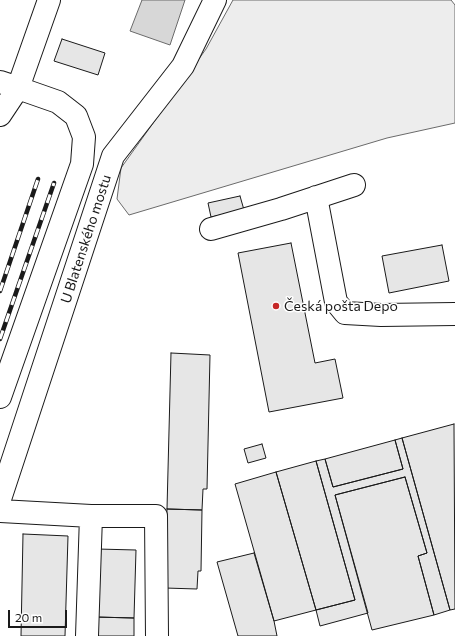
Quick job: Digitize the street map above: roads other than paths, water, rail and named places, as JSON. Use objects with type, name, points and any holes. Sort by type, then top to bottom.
[{"type":"street","points":[[0,115],[9,85],[49,0]]},
{"type":"street","name":"U Blatenského mostu","points":[[0,499],[113,156],[183,66],[215,0]]},
{"type":"street","points":[[0,397],[82,164],[84,137],[76,116],[58,102],[9,85]]},
{"type":"street","points":[[211,229],[316,198],[354,185]]},
{"type":"street","points":[[316,198],[336,302],[345,313],[381,315],[455,314]]},
{"type":"street","points":[[0,511],[91,516],[156,516],[157,636]]},
{"type":"street","points":[[87,636],[91,516]]},
{"type":"railway","points":[[0,291],[38,179]]},
{"type":"railway","points":[[0,339],[54,183]]},
{"type":"place","name":"Česká pošta Depo","points":[[276,306]]}]
